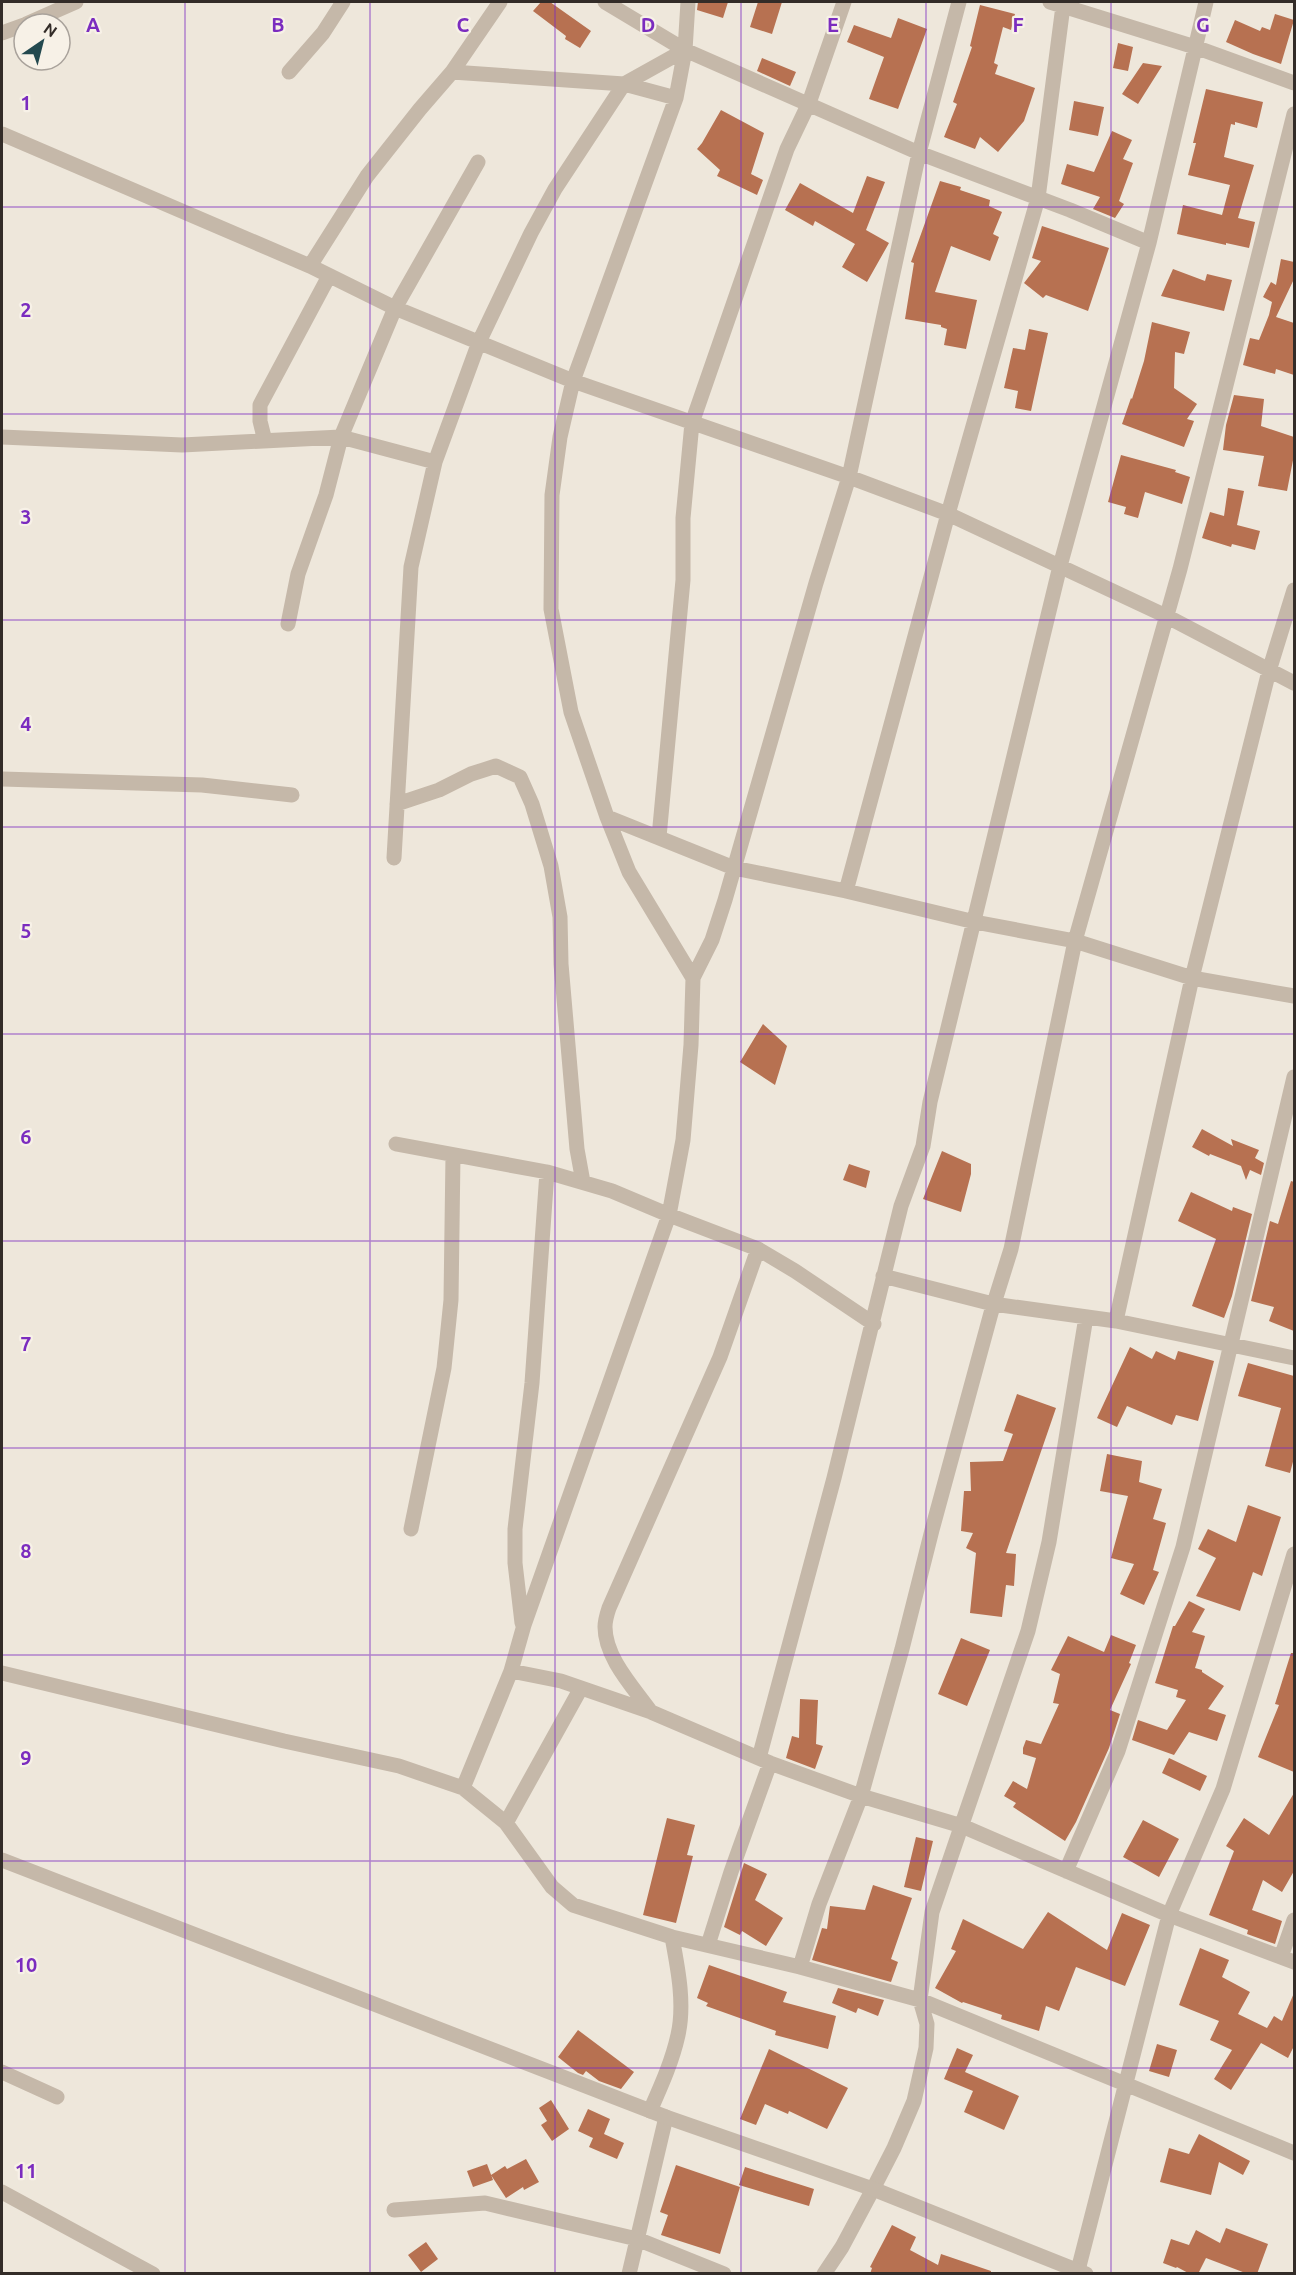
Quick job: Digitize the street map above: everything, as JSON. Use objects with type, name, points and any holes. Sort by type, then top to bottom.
[{"type":"street","points":[[53,12],[76,2]]},
{"type":"street","points":[[289,72],[323,33],[343,2]]},
{"type":"street","points":[[310,266],[367,176],[452,72],[500,2]]},
{"type":"street","points":[[606,2],[685,50],[919,153],[1149,243]]},
{"type":"street","points":[[688,2],[685,50],[676,98],[573,381],[560,437],[552,495],[551,609],[572,712],[608,818],[629,872],[693,978]]},
{"type":"street","points":[[659,837],[683,580],[683,518],[692,423],[787,149],[809,103],[844,2]]},
{"type":"street","points":[[463,1788],[511,1671],[523,1629],[669,1215],[683,1140],[692,1045],[693,978],[712,939],[849,477],[919,153],[959,2]]},
{"type":"street","points":[[708,1945],[764,1760],[874,1324],[883,1276],[902,1206],[923,1146],[930,1102],[1060,566],[1149,243],[1206,2]]},
{"type":"street","points":[[846,891],[948,514],[1038,198],[1056,4],[1195,47],[1294,83]]},
{"type":"street","points":[[394,858],[411,567],[435,462],[479,342],[531,233],[555,189],[624,84],[685,50]]},
{"type":"street","points":[[452,72],[624,84],[676,98]]},
{"type":"street","points":[[800,1967],[819,1905],[861,1796],[993,1304],[1011,1249],[1075,941],[1180,569],[1294,114]]},
{"type":"street","points":[[2,135],[310,266],[395,308],[573,381],[948,514],[1166,616],[1294,683]]},
{"type":"street","points":[[288,624],[298,574],[326,495],[341,437],[395,308],[478,162]]},
{"type":"street","points":[[265,441],[260,421],[260,405],[329,276]]},
{"type":"street","points":[[2,437],[182,445],[341,437],[435,462]]},
{"type":"street","points":[[1116,1321],[1192,978],[1269,671],[1294,590]]},
{"type":"street","points":[[397,804],[439,790],[471,774],[496,766],[520,777],[532,804],[551,866],[560,917],[561,964],[577,1149],[583,1182]]},
{"type":"street","points":[[2,779],[202,785],[292,795]]},
{"type":"street","points":[[608,818],[734,868],[846,891],[975,922],[1075,941],[1192,978],[1294,996]]},
{"type":"street","points":[[1066,1871],[1118,1751],[1183,1547],[1294,1077]]},
{"type":"street","points":[[396,1144],[547,1172],[612,1191],[758,1249],[874,1324]]},
{"type":"street","points":[[411,1529],[444,1368],[452,1300],[453,1155]]},
{"type":"street","points":[[523,1629],[515,1563],[515,1529],[532,1383],[547,1172]]},
{"type":"street","points":[[651,1712],[614,1659],[605,1626],[609,1608],[720,1357],[758,1249]]},
{"type":"street","points":[[883,1276],[993,1304],[1116,1321],[1294,1358]]},
{"type":"street","points":[[824,2274],[842,2247],[894,2148],[914,2102],[922,2074],[927,2024],[920,2000],[932,1912],[1028,1631],[1049,1542],[1086,1317]]},
{"type":"street","points":[[2,1860],[650,2111],[873,2189],[1080,2272],[1169,1915],[1223,1789],[1294,1554]]},
{"type":"street","points":[[511,1671],[561,1681],[651,1712],[764,1760],[861,1796],[962,1826],[1169,1915],[1288,1960],[1294,1920]]},
{"type":"street","points":[[2,1673],[284,1742],[399,1766],[463,1788],[506,1823],[552,1887],[573,1905],[672,1937],[800,1967],[920,2000],[1294,2152]]},
{"type":"street","points":[[506,1823],[581,1688]]},
{"type":"street","points":[[650,2111],[669,2067],[678,2034],[681,2006],[672,1937]]},
{"type":"street","points":[[2,2072],[57,2097]]},
{"type":"street","points":[[629,2274],[666,2117]]},
{"type":"street","points":[[2,2192],[153,2274]]},
{"type":"street","points":[[394,2210],[485,2203],[637,2239],[724,2274]]},
{"type":"building","points":[[541,2],[550,2],[591,31],[580,48],[565,39],[566,36],[533,11]]},
{"type":"building","points":[[698,2],[728,2],[723,18],[697,10]]},
{"type":"building","points":[[758,2],[782,2],[772,34],[750,27]]},
{"type":"building","points":[[980,5],[1015,14],[1011,30],[1003,27],[994,63],[998,65],[995,74],[1035,88],[1024,121],[998,152],[980,137],[975,149],[944,137],[957,104],[953,102],[972,47],[970,46]]},
{"type":"building","points":[[1275,14],[1294,20],[1281,64],[1226,42],[1235,20],[1260,31],[1262,27],[1270,30]]},
{"type":"building","points":[[898,18],[927,29],[898,109],[869,99],[884,57],[847,42],[854,25],[891,38]]},
{"type":"building","points":[[1118,43],[1133,47],[1128,71],[1113,68]]},
{"type":"building","points":[[762,58],[796,72],[790,86],[757,71]]},
{"type":"building","points":[[1143,63],[1162,66],[1138,104],[1122,94]]},
{"type":"building","points":[[1206,89],[1263,102],[1257,128],[1235,122],[1235,125],[1231,124],[1224,157],[1254,165],[1238,218],[1255,222],[1249,248],[1177,234],[1183,205],[1222,215],[1230,185],[1188,175]]},
{"type":"building","points":[[1074,101],[1104,107],[1098,136],[1069,130]]},
{"type":"building","points":[[721,110],[764,133],[751,174],[763,180],[757,195],[717,176],[720,170],[697,149]]},
{"type":"building","points":[[1112,131],[1132,140],[1123,159],[1133,163],[1119,201],[1124,204],[1115,218],[1093,209],[1100,197],[1061,184],[1067,164],[1094,172]]},
{"type":"building","points":[[867,176],[885,182],[866,230],[889,243],[867,282],[842,267],[855,244],[815,221],[813,226],[785,210],[800,183],[853,213]]},
{"type":"building","points":[[940,181],[961,187],[960,190],[990,200],[989,206],[1002,212],[993,234],[999,237],[990,261],[951,246],[935,292],[977,300],[966,349],[944,345],[947,329],[941,325],[905,319],[914,263],[911,262]]},
{"type":"building","points":[[1042,226],[1109,248],[1088,311],[1046,295],[1043,298],[1024,283],[1041,261],[1032,258]]},
{"type":"building","points":[[1281,259],[1294,262],[1294,279],[1276,317],[1294,323],[1294,375],[1276,369],[1275,374],[1243,365],[1250,338],[1259,340],[1269,315],[1272,302],[1263,297],[1271,282],[1276,285]]},
{"type":"building","points":[[1173,269],[1205,281],[1207,274],[1232,280],[1224,311],[1161,296]]},
{"type":"building","points":[[1152,322],[1190,332],[1184,354],[1175,352],[1174,388],[1197,404],[1187,419],[1194,421],[1184,447],[1122,424],[1144,361]]},
{"type":"building","points":[[1029,329],[1048,333],[1031,411],[1015,408],[1018,391],[1004,388],[1013,348],[1025,350]]},
{"type":"building","points":[[1234,395],[1264,399],[1261,426],[1294,437],[1294,455],[1287,491],[1258,486],[1264,456],[1223,450],[1226,425]]},
{"type":"building","points":[[1121,455],[1176,470],[1175,472],[1190,477],[1182,504],[1145,492],[1138,518],[1124,514],[1126,507],[1108,502]]},
{"type":"building","points":[[1228,488],[1244,491],[1237,525],[1260,531],[1255,550],[1232,544],[1231,547],[1202,538],[1210,512],[1224,516]]},
{"type":"building","points":[[763,1024],[787,1046],[775,1085],[740,1062]]},
{"type":"building","points":[[1202,1129],[1233,1146],[1231,1139],[1259,1150],[1255,1158],[1264,1163],[1261,1175],[1250,1170],[1246,1180],[1241,1166],[1210,1154],[1209,1156],[1192,1147]]},
{"type":"building","points":[[942,1151],[971,1164],[971,1174],[961,1212],[923,1199]]},
{"type":"building","points":[[849,1164],[870,1171],[866,1188],[843,1180]]},
{"type":"building","points":[[1291,1181],[1294,1182],[1294,1331],[1269,1321],[1274,1307],[1251,1301],[1270,1221],[1278,1224]]},
{"type":"building","points":[[1191,1192],[1232,1211],[1233,1207],[1252,1214],[1232,1296],[1224,1318],[1192,1306],[1216,1239],[1178,1221]]},
{"type":"building","points":[[1130,1347],[1152,1359],[1156,1351],[1175,1360],[1178,1351],[1214,1361],[1198,1421],[1176,1415],[1172,1425],[1127,1406],[1117,1427],[1097,1418]]},
{"type":"building","points":[[1248,1363],[1294,1376],[1294,1458],[1290,1473],[1265,1466],[1281,1408],[1238,1396]]},
{"type":"building","points":[[1017,1394],[1056,1408],[1006,1553],[1016,1554],[1014,1586],[1006,1585],[1002,1617],[970,1613],[976,1553],[966,1548],[973,1533],[961,1531],[964,1491],[971,1491],[970,1462],[1003,1461],[1013,1434],[1004,1431]]},
{"type":"building","points":[[1107,1454],[1142,1461],[1139,1482],[1162,1489],[1153,1519],[1166,1523],[1153,1570],[1159,1572],[1144,1605],[1120,1594],[1134,1564],[1111,1558],[1128,1496],[1100,1491]]},
{"type":"building","points":[[1248,1505],[1281,1517],[1262,1576],[1253,1572],[1240,1611],[1196,1596],[1216,1558],[1198,1549],[1208,1529],[1236,1542]]},
{"type":"building","points":[[1189,1601],[1205,1609],[1192,1632],[1205,1636],[1195,1668],[1202,1670],[1224,1686],[1208,1709],[1226,1715],[1217,1741],[1189,1732],[1174,1755],[1132,1740],[1138,1720],[1167,1730],[1186,1700],[1176,1697],[1178,1690],[1155,1683],[1173,1626]]},
{"type":"building","points":[[1111,1635],[1136,1645],[1129,1663],[1131,1664],[1110,1710],[1120,1714],[1109,1748],[1076,1822],[1065,1841],[1013,1807],[1016,1803],[1004,1796],[1013,1781],[1027,1789],[1036,1758],[1023,1754],[1023,1748],[1026,1740],[1041,1744],[1059,1704],[1053,1703],[1060,1674],[1051,1670],[1068,1636],[1104,1652]]},
{"type":"building","points":[[961,1638],[990,1650],[967,1706],[938,1694]]},
{"type":"building","points":[[1291,1653],[1294,1653],[1294,1772],[1258,1757],[1279,1705],[1275,1704]]},
{"type":"building","points":[[800,1699],[818,1700],[816,1744],[823,1746],[815,1769],[786,1758],[792,1736],[799,1738]]},
{"type":"building","points":[[1169,1758],[1207,1776],[1200,1791],[1162,1773]]},
{"type":"building","points":[[1294,1793],[1294,1871],[1282,1892],[1263,1880],[1252,1910],[1282,1921],[1275,1944],[1247,1934],[1248,1930],[1209,1915],[1234,1851],[1226,1846],[1244,1818],[1269,1835]]},
{"type":"building","points":[[667,1818],[695,1825],[687,1855],[693,1856],[676,1923],[643,1915]]},
{"type":"building","points":[[1143,1820],[1179,1839],[1159,1877],[1123,1857]]},
{"type":"building","points":[[916,1837],[933,1841],[921,1891],[904,1887]]},
{"type":"building","points":[[744,1863],[767,1874],[755,1900],[783,1918],[766,1946],[742,1931],[740,1935],[724,1927]]},
{"type":"building","points":[[873,1885],[912,1898],[891,1959],[898,1962],[891,1982],[812,1960],[822,1928],[827,1929],[830,1906],[865,1910]]},
{"type":"building","points":[[1048,1912],[1107,1950],[1122,1913],[1150,1925],[1125,1986],[1076,1967],[1059,2011],[1046,2006],[1039,2031],[1001,2019],[1002,2015],[962,2003],[935,1988],[956,1951],[951,1949],[963,1919],[1023,1949]]},
{"type":"building","points":[[1200,1948],[1229,1960],[1222,1977],[1250,1992],[1238,2014],[1267,2028],[1274,2016],[1282,2021],[1294,1993],[1294,2046],[1288,2058],[1261,2043],[1231,2090],[1214,2079],[1232,2050],[1210,2040],[1219,2021],[1179,2005]]},
{"type":"building","points":[[709,1965],[787,1992],[783,2002],[836,2016],[828,2049],[775,2035],[776,2031],[706,2006],[708,2003],[697,1998]]},
{"type":"building","points":[[838,1988],[884,2000],[878,2016],[858,2008],[856,2013],[832,2003]]},
{"type":"building","points":[[578,2030],[634,2072],[621,2089],[599,2081],[586,2071],[583,2075],[578,2073],[558,2057]]},
{"type":"building","points":[[1157,2044],[1177,2050],[1169,2077],[1149,2071]]},
{"type":"building","points":[[957,2048],[973,2055],[965,2072],[1019,2096],[1004,2130],[964,2112],[973,2091],[944,2079]]},
{"type":"building","points":[[769,2049],[848,2088],[827,2129],[789,2111],[788,2114],[765,2104],[756,2125],[740,2119]]},
{"type":"building","points":[[551,2100],[569,2129],[552,2141],[541,2125],[547,2121],[539,2108]]},
{"type":"building","points":[[588,2109],[610,2119],[604,2134],[624,2143],[617,2159],[589,2147],[593,2138],[578,2131]]},
{"type":"building","points":[[1199,2134],[1250,2161],[1243,2175],[1219,2162],[1211,2195],[1160,2182],[1169,2148],[1189,2154]]},
{"type":"building","points":[[526,2159],[539,2182],[524,2190],[523,2187],[506,2198],[491,2175],[505,2166],[507,2169]]},
{"type":"building","points":[[487,2164],[493,2180],[473,2187],[467,2171]]},
{"type":"building","points":[[676,2165],[740,2187],[720,2254],[661,2235],[668,2215],[660,2212]]},
{"type":"building","points":[[745,2167],[814,2189],[809,2206],[739,2185]]},
{"type":"building","points":[[892,2225],[916,2237],[910,2250],[938,2265],[941,2254],[991,2271],[991,2274],[870,2274],[872,2268],[870,2267]]},
{"type":"building","points":[[1226,2228],[1268,2244],[1257,2274],[1248,2274],[1206,2258],[1198,2274],[1190,2274],[1163,2263],[1171,2239],[1189,2245],[1196,2230],[1220,2243]]},
{"type":"building","points":[[426,2242],[438,2259],[421,2272],[408,2255]]}]
